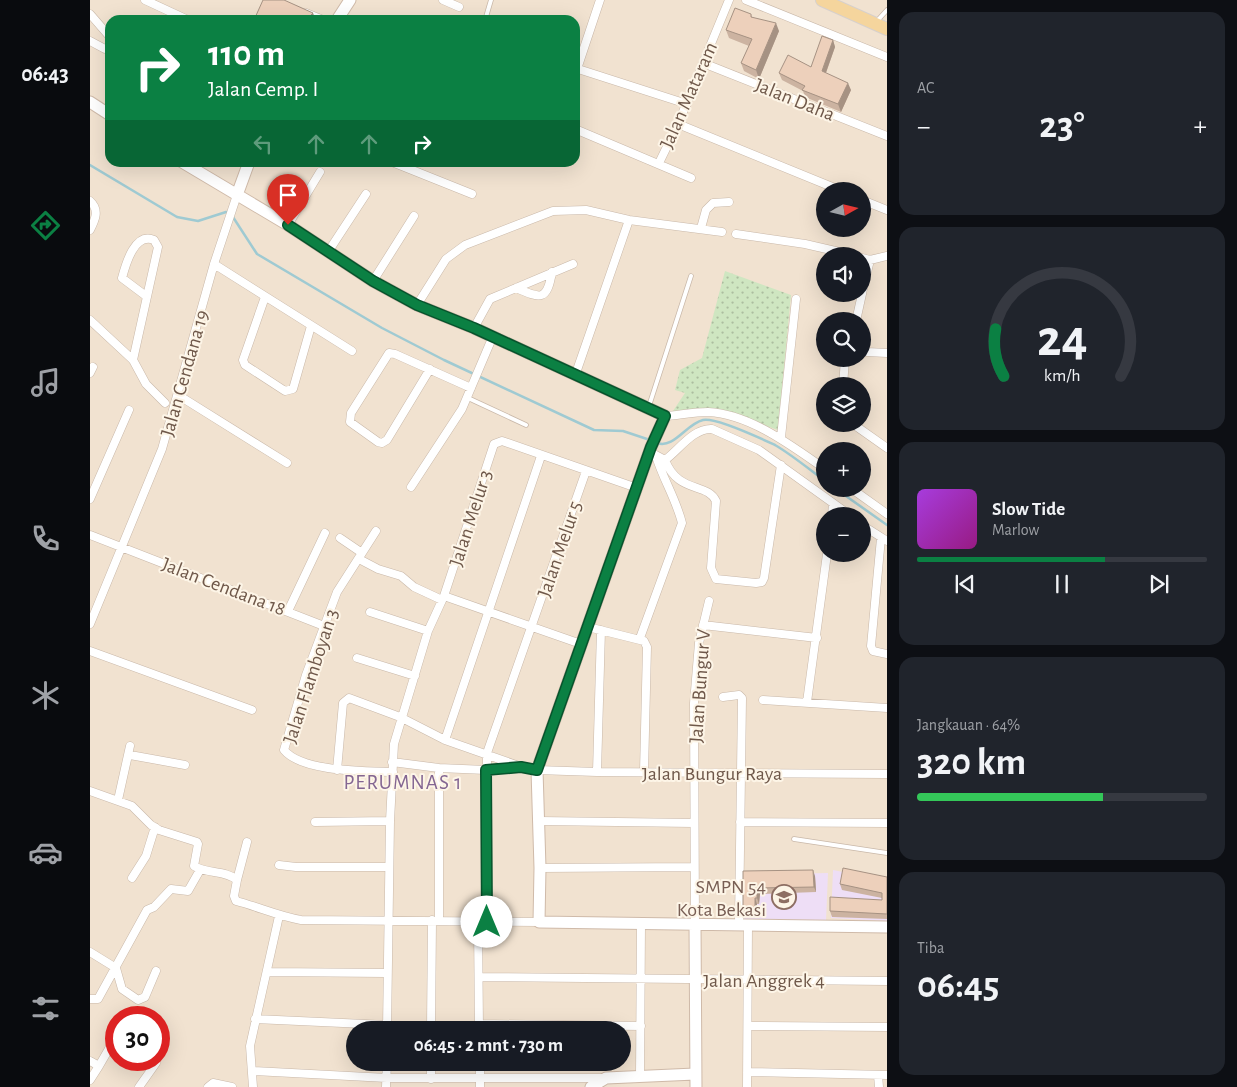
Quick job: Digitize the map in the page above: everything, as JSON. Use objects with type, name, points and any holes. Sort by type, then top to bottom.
[{"type":"main road","points":[[828,1],[882,26]]},
{"type":"street","points":[[144,0],[177,15]]},
{"type":"street","points":[[340,15],[350,0]]},
{"type":"street","points":[[443,0],[458,7]]},
{"type":"street","points":[[580,57],[600,0]]},
{"type":"street","name":"Jalan Mataram","points":[[580,131],[659,163],[687,104],[729,0]]},
{"type":"street","points":[[746,0],[887,57]]},
{"type":"street","points":[[299,10],[310,15]]},
{"type":"street","points":[[90,14],[105,31]]},
{"type":"street","points":[[90,41],[105,49]]},
{"type":"street","name":"Jalan Daha","points":[[703,62],[887,136]]},
{"type":"street","points":[[580,69],[687,104]]},
{"type":"street","points":[[90,102],[105,112]]},
{"type":"street","points":[[678,124],[820,182]]},
{"type":"street","points":[[659,163],[691,178]]},
{"type":"street","points":[[190,167],[288,225],[373,281],[417,305],[576,373],[665,416],[708,412],[730,417],[781,437],[816,462]]},
{"type":"street","points":[[237,195],[247,167]]},
{"type":"street","points":[[404,167],[472,194]]},
{"type":"street","points":[[288,225],[320,172]]},
{"type":"street","points":[[328,252],[366,194]]},
{"type":"street","name":"Jalan Cendana 19","points":[[90,624],[123,548],[162,449],[214,264],[237,195]]},
{"type":"street","points":[[90,201],[94,205],[96,214],[90,230]]},
{"type":"street","points":[[701,228],[706,210],[713,203],[730,202]]},
{"type":"street","points":[[871,204],[887,210]]},
{"type":"street","points":[[417,305],[446,259],[465,245],[553,212],[586,210],[629,220],[722,232]]},
{"type":"street","points":[[373,281],[414,216]]},
{"type":"street","points":[[576,373],[629,220]]},
{"type":"street","points":[[736,234],[818,247]]},
{"type":"street","points":[[133,360],[158,247],[154,240],[148,238],[142,239],[137,244],[122,278],[146,296]]},
{"type":"street","points":[[871,258],[887,256]]},
{"type":"street","points":[[214,264],[352,352]]},
{"type":"street","points":[[474,328],[490,299],[573,264]]},
{"type":"street","points":[[516,288],[534,296],[545,294],[548,291],[552,272]]},
{"type":"street","points":[[265,297],[243,360],[245,365],[285,391],[293,389],[311,326]]},
{"type":"street","points":[[781,437],[796,299]]},
{"type":"street","points":[[90,320],[133,360],[146,384],[164,403]]},
{"type":"street","points":[[411,487],[468,398],[472,384],[493,336]]},
{"type":"street","points":[[871,352],[887,353]]},
{"type":"street","points":[[430,369],[387,440],[382,443],[378,442],[350,422],[351,412],[390,353],[472,384]]},
{"type":"street","points":[[178,395],[287,463]]},
{"type":"street","points":[[90,499],[129,410]]},
{"type":"street","points":[[539,922],[540,868],[537,770],[637,488],[652,452],[656,434],[665,416]]},
{"type":"street","points":[[665,460],[704,428],[712,429],[759,450],[838,507]]},
{"type":"street","points":[[864,432],[887,448]]},
{"type":"street","name":"Jalan Melur 3","points":[[387,1021],[392,762],[400,717],[428,631],[443,598],[494,444],[498,441],[540,456]]},
{"type":"street","points":[[652,452],[665,460],[674,476],[681,482],[709,492],[716,500],[711,568],[716,579],[762,582],[781,465]]},
{"type":"street","points":[[640,638],[682,523],[678,508],[652,452]]},
{"type":"street","points":[[446,740],[540,456],[637,488]]},
{"type":"street","name":"Jalan Melur 5","points":[[479,1021],[478,977],[482,922],[487,753],[586,471]]},
{"type":"street","points":[[863,497],[887,514]]},
{"type":"street","name":"Jalan Flamboyan 3","points":[[376,531],[338,592],[324,626],[284,750],[291,756],[337,770],[393,772]]},
{"type":"street","points":[[871,531],[884,540],[871,646],[873,651],[887,654]]},
{"type":"street","points":[[288,611],[325,533]]},
{"type":"street","name":"Jalan Cendana 18","points":[[90,535],[324,626]]},
{"type":"street","points":[[340,538],[378,569],[401,576],[428,595],[488,612],[581,644]]},
{"type":"street","points":[[807,702],[826,562]]},
{"type":"street","name":"Jalan Bungur V","points":[[694,923],[694,703],[703,625],[709,601]]},
{"type":"street","points":[[370,612],[428,631]]},
{"type":"street","points":[[703,625],[817,638]]},
{"type":"street","points":[[588,627],[640,638],[644,641],[646,647],[644,772]]},
{"type":"street","points":[[597,772],[601,630]]},
{"type":"street","points":[[90,651],[252,710]]},
{"type":"street","points":[[357,658],[414,676]]},
{"type":"street","points":[[723,697],[738,695],[742,698],[740,822],[743,924],[748,979],[747,1087]]},
{"type":"street","points":[[337,770],[343,703],[347,698],[353,698],[400,717],[446,740],[487,753],[521,767]]},
{"type":"street","points":[[763,700],[887,708]]},
{"type":"street","points":[[118,800],[130,755],[130,746]]},
{"type":"street","points":[[130,755],[185,765]]},
{"type":"street","points":[[392,762],[439,768],[486,770],[521,767]]},
{"type":"street","name":"Jalan Bungur Raya","points":[[521,767],[537,770],[597,772],[887,774]]},
{"type":"street","points":[[431,1021],[436,921],[439,768]]},
{"type":"street","points":[[90,792],[132,806],[155,827],[197,842],[194,866],[200,870],[232,876],[237,880]]},
{"type":"street","points":[[315,822],[390,821]]},
{"type":"street","points":[[539,821],[694,824]]},
{"type":"street","points":[[740,822],[887,823]]},
{"type":"street","points":[[132,878],[146,856],[155,827]]},
{"type":"street","points":[[247,842],[234,896],[236,901],[269,910],[279,916],[301,920],[887,926]]},
{"type":"street","points":[[279,865],[296,868],[389,867]]},
{"type":"street","points":[[540,868],[694,867]]},
{"type":"street","points":[[90,999],[98,999],[147,910],[154,907],[171,889],[188,891],[200,870]]},
{"type":"street","points":[[254,1087],[250,1046],[279,916]]},
{"type":"street","points":[[640,1077],[641,923]]},
{"type":"street","points":[[694,923],[696,1087]]},
{"type":"street","points":[[90,952],[116,968],[122,989],[138,1000],[145,997],[156,971]]},
{"type":"street","points":[[268,972],[387,973]]},
{"type":"street","name":"Jalan Anggrek 4","points":[[478,977],[641,977],[887,981]]},
{"type":"street","points":[[255,1019],[346,1025]]},
{"type":"street","points":[[631,1026],[641,1026]]},
{"type":"street","points":[[748,1026],[887,1027]]},
{"type":"street","points":[[90,1080],[105,1056]]},
{"type":"street","points":[[90,1061],[99,1066]]},
{"type":"street","points":[[139,1087],[150,1071]]},
{"type":"street","points":[[253,1071],[431,1079],[480,1077],[606,1078],[695,1074]]},
{"type":"street","points":[[386,1087],[387,1071]]},
{"type":"street","points":[[431,1071],[431,1079]]},
{"type":"street","points":[[480,1071],[480,1087]]},
{"type":"street","points":[[747,1072],[887,1075]]},
{"type":"street","points":[[878,1075],[879,1086]]},
{"type":"street","points":[[591,1087],[606,1078]]},
{"type":"street","points":[[208,1087],[213,1083],[232,1087]]},
{"type":"lane","points":[[487,15],[491,0]]},
{"type":"lane","points":[[882,26],[887,10]]},
{"type":"lane","points":[[648,408],[691,276]]},
{"type":"lane","points":[[468,398],[526,425]]},
{"type":"lane","points":[[794,839],[887,853]]},
{"type":"shaded area","points":[[90,0],[887,0],[887,1087],[90,1087]]},
{"type":"shaded area","points":[[833,870],[887,881],[887,921],[831,918]]},
{"type":"shaded area","name":"SMPN 54 Kota Bekasi","points":[[828,873],[826,921],[740,919],[741,875]]},
{"type":"green space","points":[[725,271],[791,295],[778,430],[714,408],[673,411],[685,393],[675,390],[680,370],[702,358]]},
{"type":"building","points":[[263,0],[284,0],[313,13],[311,15],[256,15]]},
{"type":"building","points":[[735,8],[751,14],[751,17],[776,23],[756,70],[741,63],[752,39],[726,30]]},
{"type":"building","points":[[822,36],[833,40],[822,71],[848,83],[838,104],[802,90],[805,86],[779,73],[788,55],[811,67]]},
{"type":"building","points":[[843,868],[887,877],[887,914],[830,911],[830,897],[882,900],[882,893],[840,884]]},
{"type":"building","points":[[813,870],[814,887],[757,888],[755,910],[743,910],[743,871]]},
{"type":"waterway","points":[[90,165],[177,217],[198,221],[226,212],[231,214],[257,254],[382,328],[444,360],[594,430],[623,431],[650,440]]},
{"type":"waterway","points":[[657,443],[669,442],[697,422],[709,420],[739,429],[775,445],[816,474]]},
{"type":"waterway","points":[[847,497],[887,525]]},
{"type":"place","name":"SMPN 54 Kota Bekasi","points":[[784,897]]},
{"type":"district","name":"PERUMNAS 1","points":[[403,782]]},
{"type":"route","points":[[288,225],[373,281],[417,305],[576,373],[665,416],[651,447],[537,770],[521,767],[486,770],[487,922]]}]
